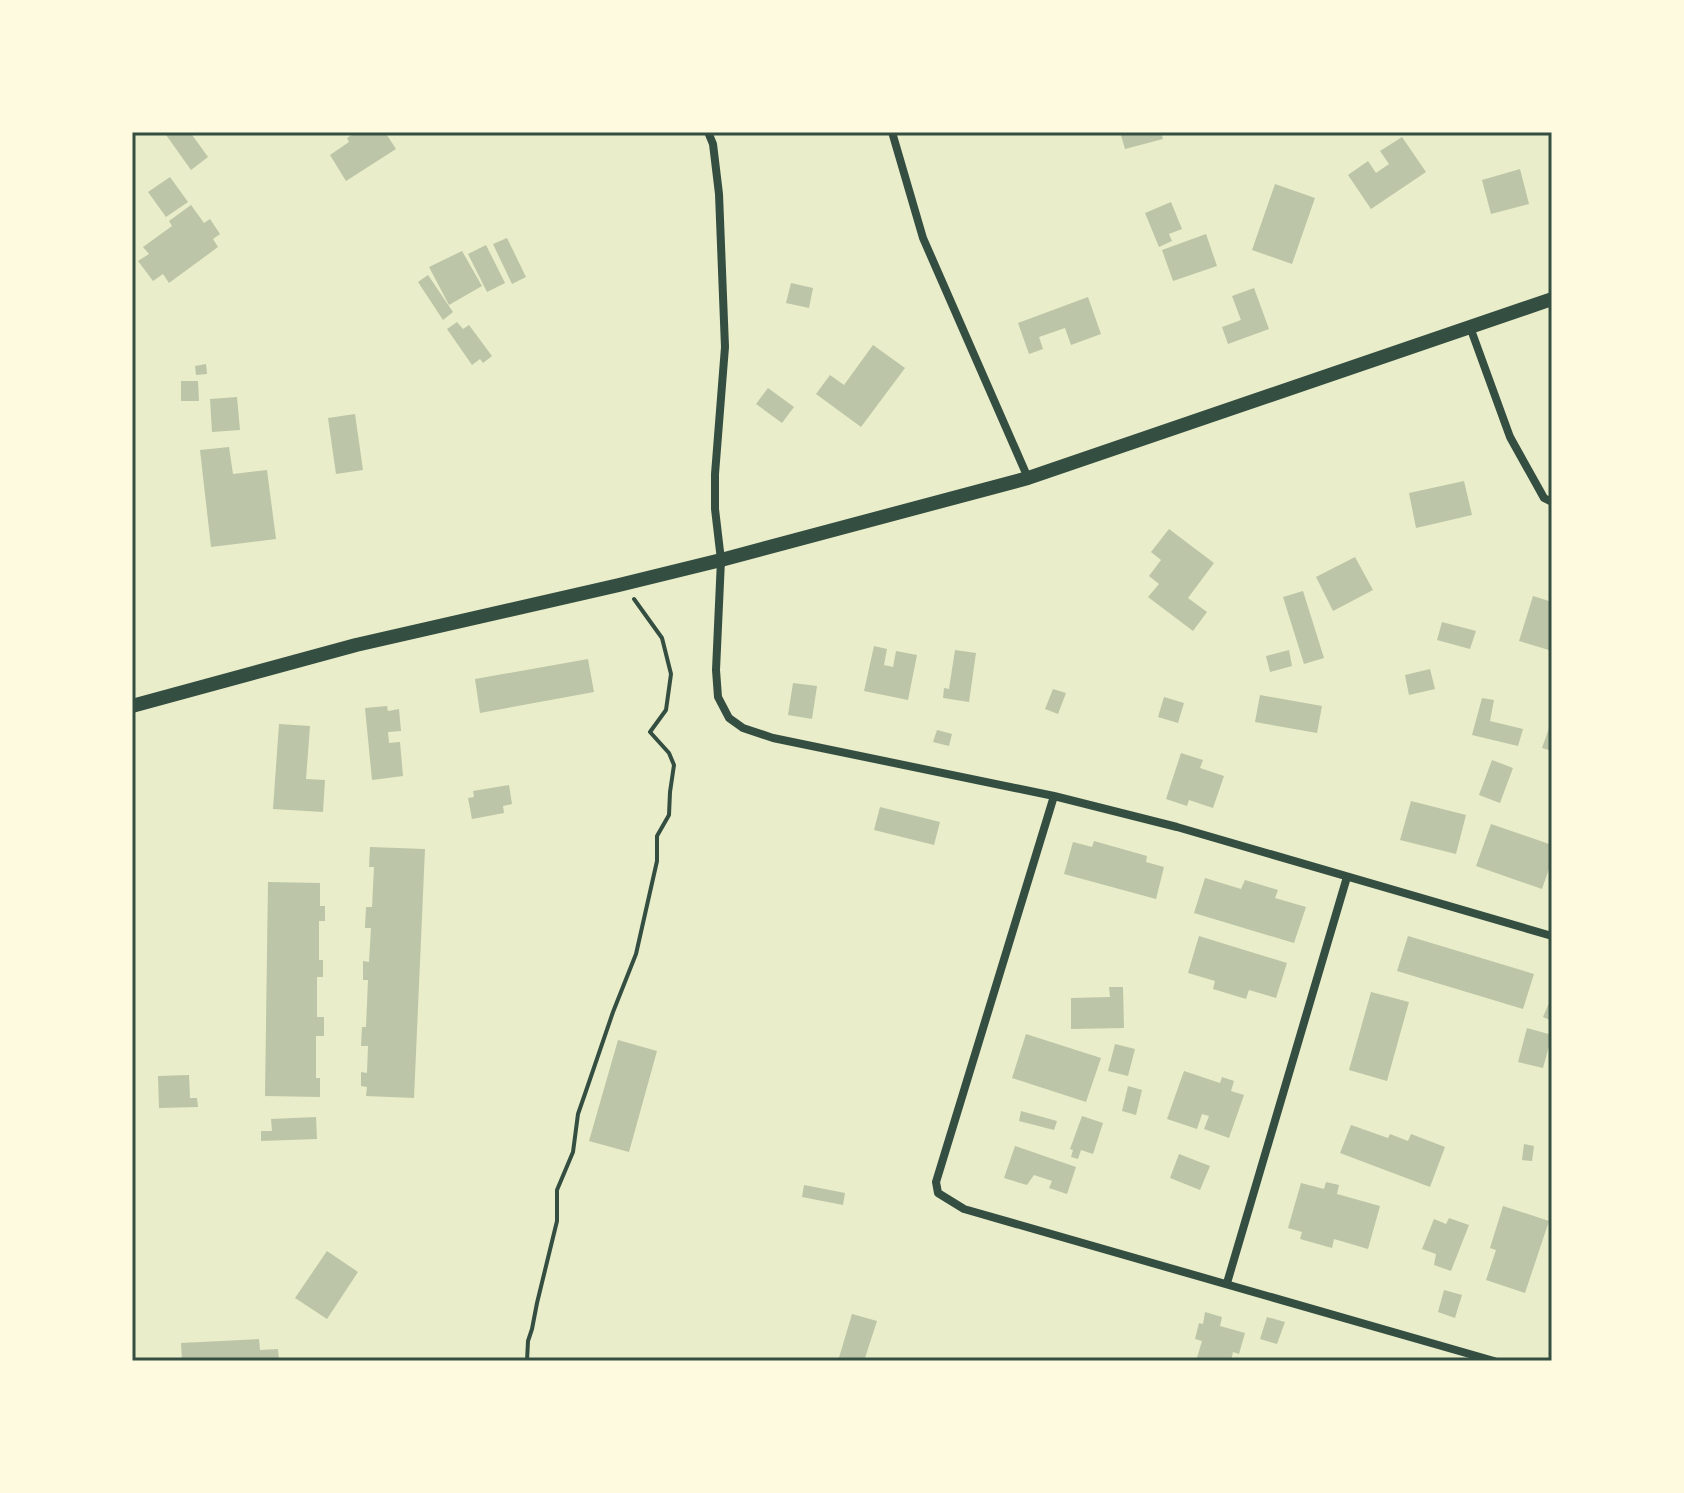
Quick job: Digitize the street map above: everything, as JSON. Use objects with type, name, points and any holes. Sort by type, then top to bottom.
[{"type":"street","points":[[708,132],[713,144],[719,194],[725,347],[715,474],[715,509],[721,560],[716,670],[718,697],[729,718],[743,728],[773,738],[1054,796],[1177,827],[1552,936]]},
{"type":"street","points":[[892,132],[923,238],[1028,478]]},
{"type":"street","points":[[132,706],[356,645],[721,560],[1028,478],[1552,299]]},
{"type":"street","points":[[1470,327],[1510,437],[1544,498],[1552,502]]},
{"type":"street","points":[[1054,796],[936,1182],[938,1193],[964,1209],[1494,1361]]},
{"type":"street","points":[[1227,1283],[1347,877]]},
{"type":"path","points":[[527,1361],[528,1341],[557,1221],[557,1190],[573,1152],[578,1114],[636,954],[657,861],[657,836],[669,815],[674,765],[669,753],[650,732],[666,710],[671,674],[662,638],[632,595],[619,585]]},
{"type":"building","points":[[164,132],[190,132],[208,157],[191,170]]},
{"type":"building","points":[[357,132],[385,132],[396,149],[346,181],[330,155],[349,142],[347,138]]},
{"type":"building","points":[[1120,132],[1161,132],[1163,139],[1125,149]]},
{"type":"building","points":[[1402,137],[1426,172],[1371,209],[1348,175],[1368,161],[1376,173],[1389,164],[1380,151]]},
{"type":"building","points":[[1520,169],[1529,204],[1491,214],[1482,180]]},
{"type":"building","points":[[170,177],[188,202],[166,217],[148,192]]},
{"type":"building","points":[[1275,184],[1315,198],[1292,264],[1252,250]]},
{"type":"building","points":[[1171,202],[1182,229],[1169,234],[1172,241],[1159,247],[1145,213]]},
{"type":"building","points":[[191,205],[204,223],[210,219],[220,234],[213,239],[218,247],[169,283],[163,274],[153,281],[138,261],[149,254],[143,247],[172,226],[169,221]]},
{"type":"building","points":[[1206,234],[1217,266],[1173,281],[1162,250]]},
{"type":"building","points":[[507,238],[526,277],[512,284],[493,244]]},
{"type":"building","points":[[486,245],[505,283],[487,292],[468,254]]},
{"type":"building","points":[[462,251],[482,286],[449,305],[429,267]]},
{"type":"building","points":[[428,275],[453,312],[443,320],[418,282]]},
{"type":"building","points":[[791,283],[813,288],[809,308],[786,303]]},
{"type":"building","points":[[1254,288],[1269,329],[1228,344],[1222,327],[1241,320],[1232,296]]},
{"type":"building","points":[[1088,297],[1101,334],[1071,345],[1065,328],[1039,337],[1043,349],[1029,354],[1018,323]]},
{"type":"building","points":[[457,322],[463,329],[469,325],[492,356],[483,363],[480,359],[472,365],[447,329]]},
{"type":"building","points":[[873,345],[905,368],[861,427],[816,394],[830,375],[844,385]]},
{"type":"building","points":[[206,364],[207,374],[196,375],[195,366]]},
{"type":"building","points":[[181,381],[198,381],[199,401],[181,401]]},
{"type":"building","points":[[768,388],[794,407],[782,423],[756,404]]},
{"type":"building","points":[[237,397],[240,430],[212,432],[210,399]]},
{"type":"building","points":[[355,414],[363,470],[336,474],[328,418]]},
{"type":"building","points":[[229,447],[233,474],[267,470],[276,539],[211,547],[200,450]]},
{"type":"building","points":[[1464,481],[1472,515],[1416,528],[1409,493]]},
{"type":"building","points":[[1169,529],[1214,563],[1188,598],[1207,612],[1193,631],[1148,597],[1159,584],[1149,576],[1161,560],[1151,552]]},
{"type":"building","points":[[1355,557],[1373,590],[1333,611],[1316,577]]},
{"type":"building","points":[[1303,591],[1324,658],[1304,664],[1283,597]]},
{"type":"building","points":[[1533,596],[1552,602],[1552,651],[1519,641]]},
{"type":"building","points":[[1442,622],[1476,631],[1470,649],[1437,640]]},
{"type":"building","points":[[874,646],[887,649],[884,665],[893,667],[896,651],[917,655],[908,700],[864,691]]},
{"type":"building","points":[[955,650],[976,653],[969,702],[943,698],[944,688],[949,689]]},
{"type":"building","points":[[1289,650],[1292,666],[1270,672],[1266,656]]},
{"type":"building","points":[[588,659],[594,692],[480,713],[475,679]]},
{"type":"building","points":[[1430,669],[1435,689],[1409,695],[1405,675]]},
{"type":"building","points":[[793,683],[817,686],[812,719],[788,715]]},
{"type":"building","points":[[1053,689],[1066,693],[1058,714],[1045,709]]},
{"type":"building","points":[[1260,695],[1322,706],[1317,733],[1255,722]]},
{"type":"building","points":[[1164,697],[1184,703],[1178,723],[1158,717]]},
{"type":"building","points":[[1482,698],[1494,700],[1490,721],[1523,729],[1518,746],[1472,735]]},
{"type":"building","points":[[387,706],[388,711],[399,709],[401,731],[388,732],[389,743],[400,742],[403,776],[372,780],[365,708]]},
{"type":"building","points":[[1552,720],[1552,751],[1542,748]]},
{"type":"building","points":[[279,724],[310,726],[306,779],[325,780],[323,812],[273,809]]},
{"type":"building","points":[[937,730],[952,734],[949,746],[933,742]]},
{"type":"building","points":[[1181,753],[1203,760],[1200,768],[1224,776],[1213,808],[1189,800],[1187,806],[1166,799]]},
{"type":"building","points":[[1492,760],[1513,768],[1500,803],[1479,795]]},
{"type":"building","points":[[509,785],[512,804],[503,806],[504,813],[472,819],[468,798],[474,797],[473,791]]},
{"type":"building","points":[[1411,801],[1466,815],[1456,854],[1400,840]]},
{"type":"building","points":[[880,807],[940,822],[934,845],[874,830]]},
{"type":"building","points":[[1491,824],[1552,845],[1552,860],[1542,889],[1476,866]]},
{"type":"building","points":[[1094,841],[1147,856],[1146,862],[1164,867],[1156,899],[1064,874],[1073,842],[1092,847]]},
{"type":"building","points":[[370,847],[425,849],[414,1098],[366,1096],[367,1087],[361,1086],[361,1072],[367,1073],[368,1046],[361,1046],[362,1027],[366,1027],[368,980],[363,980],[363,961],[369,962],[371,928],[365,928],[366,907],[372,907],[374,867],[369,867]]},
{"type":"building","points":[[1205,878],[1241,889],[1245,880],[1278,890],[1275,898],[1306,907],[1294,943],[1194,913]]},
{"type":"building","points":[[268,882],[320,883],[320,906],[325,906],[325,921],[319,921],[319,960],[323,960],[323,977],[317,977],[317,1017],[324,1017],[324,1036],[316,1036],[316,1078],[320,1078],[320,1097],[265,1096]]},
{"type":"building","points":[[1199,936],[1287,963],[1276,998],[1249,990],[1246,999],[1213,989],[1215,981],[1188,973]]},
{"type":"building","points":[[1408,936],[1534,974],[1523,1009],[1397,971]]},
{"type":"building","points":[[1109,987],[1123,987],[1124,1028],[1071,1029],[1071,998],[1110,997]]},
{"type":"building","points":[[1371,992],[1409,1002],[1387,1081],[1349,1070]]},
{"type":"building","points":[[1552,996],[1552,1021],[1543,1017]]},
{"type":"building","points":[[1527,1028],[1552,1035],[1543,1068],[1518,1062]]},
{"type":"building","points":[[1026,1034],[1101,1058],[1086,1102],[1012,1078]]},
{"type":"building","points":[[618,1040],[657,1051],[629,1152],[589,1141]]},
{"type":"building","points":[[1115,1044],[1135,1049],[1128,1076],[1108,1071]]},
{"type":"building","points":[[1184,1071],[1220,1083],[1222,1077],[1234,1081],[1231,1091],[1244,1095],[1229,1138],[1204,1129],[1209,1116],[1202,1114],[1197,1129],[1167,1119]]},
{"type":"building","points":[[189,1075],[190,1098],[197,1098],[198,1107],[159,1108],[158,1076]]},
{"type":"building","points":[[1128,1086],[1142,1090],[1136,1115],[1122,1111]]},
{"type":"building","points":[[1021,1111],[1057,1121],[1054,1130],[1019,1121]]},
{"type":"building","points":[[1082,1116],[1103,1123],[1093,1154],[1081,1150],[1078,1159],[1071,1157],[1073,1150],[1070,1149]]},
{"type":"building","points":[[316,1117],[317,1139],[261,1141],[261,1131],[272,1131],[271,1119]]},
{"type":"building","points":[[1351,1125],[1388,1138],[1390,1134],[1408,1141],[1411,1134],[1445,1147],[1430,1187],[1340,1153]]},
{"type":"building","points":[[1524,1144],[1534,1146],[1532,1161],[1522,1160]]},
{"type":"building","points":[[1015,1146],[1076,1167],[1067,1194],[1049,1188],[1052,1181],[1034,1175],[1027,1185],[1004,1178]]},
{"type":"building","points":[[1179,1154],[1210,1166],[1200,1190],[1170,1178]]},
{"type":"building","points":[[1326,1182],[1339,1185],[1337,1194],[1380,1206],[1368,1249],[1334,1239],[1332,1248],[1300,1239],[1302,1232],[1288,1228],[1301,1183],[1324,1189]]},
{"type":"building","points":[[804,1185],[845,1193],[843,1205],[802,1197]]},
{"type":"building","points":[[1503,1206],[1549,1221],[1525,1293],[1486,1280],[1496,1250],[1490,1248]]},
{"type":"building","points":[[1449,1218],[1469,1225],[1451,1271],[1434,1265],[1436,1254],[1422,1249],[1434,1219],[1446,1224]]},
{"type":"building","points":[[327,1251],[358,1272],[327,1319],[295,1298]]},
{"type":"building","points":[[1444,1290],[1462,1295],[1455,1318],[1438,1312]]},
{"type":"building","points":[[1205,1312],[1222,1317],[1220,1326],[1245,1333],[1239,1354],[1233,1352],[1231,1361],[1196,1361],[1202,1341],[1195,1339]]},
{"type":"building","points":[[852,1314],[877,1321],[864,1361],[838,1361]]},
{"type":"building","points":[[1267,1317],[1285,1322],[1277,1344],[1260,1339]]},
{"type":"building","points":[[259,1339],[260,1350],[278,1349],[279,1361],[182,1361],[181,1343]]}]
